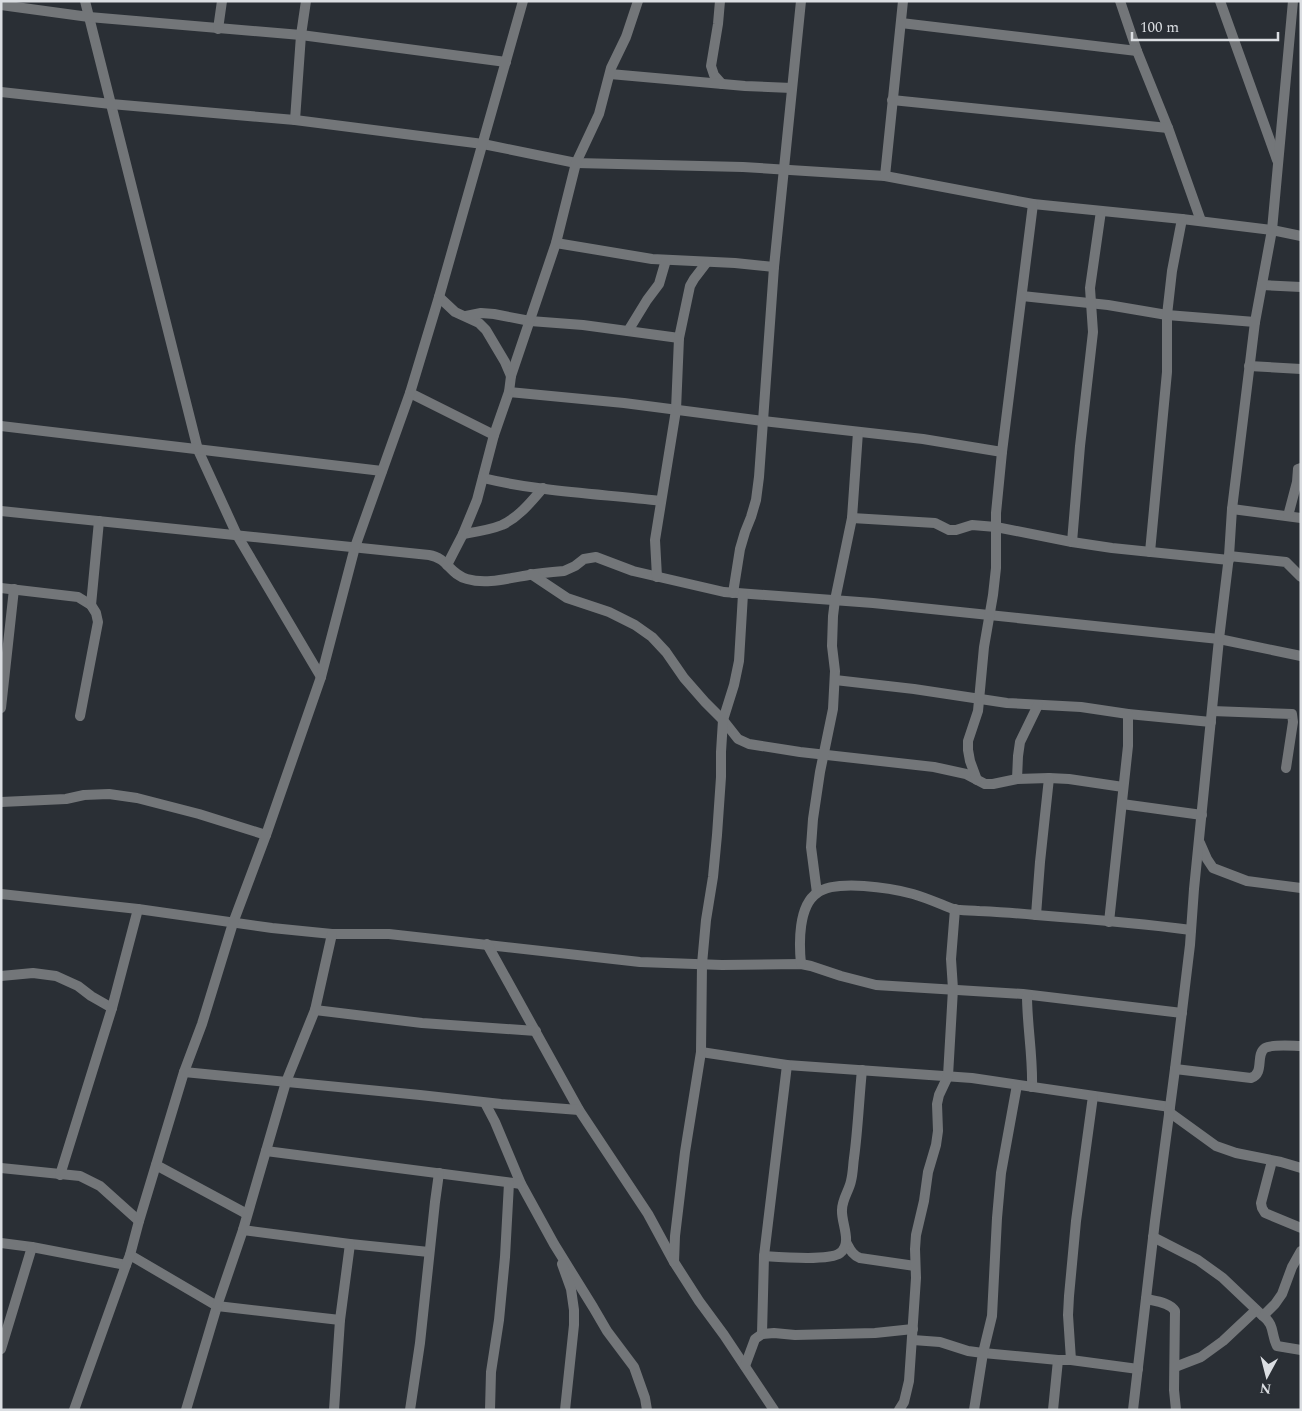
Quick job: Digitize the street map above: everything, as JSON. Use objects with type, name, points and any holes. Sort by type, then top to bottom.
[{"type":"street","points":[[85,1],[198,450],[237,535],[321,677]]},
{"type":"street","points":[[218,29],[222,1]]},
{"type":"street","points":[[295,120],[301,35],[306,1]]},
{"type":"street","points":[[74,1410],[128,1260],[184,1072],[202,1024],[233,923],[321,677],[355,547],[410,393],[523,1]]},
{"type":"street","points":[[447,565],[463,534],[477,500],[494,435],[509,392],[511,376],[556,243],[576,163],[599,114],[614,60],[626,37],[638,1]]},
{"type":"street","points":[[720,1],[711,66],[714,75],[722,84]]},
{"type":"street","points":[[674,1262],[675,1236],[686,1143],[701,1052],[702,964],[717,835],[723,720],[734,685],[738,661],[738,593],[742,539],[756,500],[764,421],[774,267],[801,1]]},
{"type":"street","points":[[886,176],[903,1]]},
{"type":"street","points":[[1120,1],[1137,51],[1202,221]]},
{"type":"street","points":[[1220,1],[1278,164]]},
{"type":"street","points":[[1,5],[89,17],[301,35],[506,62]]},
{"type":"street","points":[[1134,1410],[1153,1238],[1182,1013],[1219,639],[1229,558],[1232,509],[1255,322],[1272,230],[1296,5]]},
{"type":"street","points":[[901,23],[1137,51]]},
{"type":"street","points":[[610,74],[792,88]]},
{"type":"street","points":[[1,92],[295,120],[483,144],[576,163],[743,167],[886,176],[1033,204],[1202,221],[1272,230],[1301,236]]},
{"type":"street","points":[[892,100],[1168,128]]},
{"type":"street","points":[[977,780],[970,761],[968,741],[978,712],[984,647],[996,568],[996,513],[1002,452],[1033,204]]},
{"type":"street","points":[[1072,542],[1080,446],[1093,332],[1090,288],[1101,211]]},
{"type":"street","points":[[1150,552],[1167,372],[1168,315],[1172,271],[1182,219]]},
{"type":"street","points":[[556,243],[652,259],[774,267]]},
{"type":"street","points":[[628,330],[659,284],[666,260]]},
{"type":"street","points":[[657,577],[655,540],[676,410],[679,338],[690,286],[707,262]]},
{"type":"street","points":[[1262,285],[1301,287]]},
{"type":"street","points":[[1022,296],[1168,315],[1255,322]]},
{"type":"street","points":[[439,297],[455,312],[466,316],[486,330],[511,376]]},
{"type":"street","points":[[466,316],[481,313],[628,330],[679,338]]},
{"type":"street","points":[[1249,366],[1301,369]]},
{"type":"street","points":[[509,392],[923,439],[1002,452]]},
{"type":"street","points":[[410,393],[494,435]]},
{"type":"street","points":[[1,426],[382,471]]},
{"type":"street","points":[[817,893],[812,860],[813,819],[823,754],[833,709],[835,665],[832,646],[835,600],[852,518],[858,432]]},
{"type":"street","points":[[1288,516],[1297,482],[1298,469],[1301,468]]},
{"type":"street","points":[[483,478],[543,488],[661,501]]},
{"type":"street","points":[[463,534],[503,524],[526,508],[543,488]]},
{"type":"street","points":[[1232,509],[1301,518]]},
{"type":"street","points":[[1,511],[437,556],[457,575],[479,582],[564,571],[584,559],[592,557],[601,558],[633,571],[738,593],[835,600],[1219,639],[1301,656]]},
{"type":"street","points":[[852,518],[935,523],[949,530],[972,525],[996,527],[1072,542],[1150,552],[1286,562],[1301,577]]},
{"type":"street","points":[[91,605],[99,521]]},
{"type":"street","points":[[531,574],[566,598],[609,612],[652,637],[666,652],[704,702],[723,720],[738,739],[749,744],[934,767],[966,774],[985,784],[1017,779],[1049,778],[1123,786]]},
{"type":"street","points":[[1,588],[78,597],[91,605],[96,613],[98,622],[80,716]]},
{"type":"street","points":[[1,708],[14,589]]},
{"type":"street","points":[[835,680],[979,699],[1081,707],[1128,714],[1211,717],[1292,714],[1293,722],[1286,768]]},
{"type":"street","points":[[1017,779],[1020,742],[1038,705]]},
{"type":"street","points":[[1109,922],[1128,746],[1128,714]]},
{"type":"street","points":[[1036,915],[1049,778]]},
{"type":"street","points":[[1,802],[66,799],[84,795],[109,794],[137,798],[199,814],[266,835]]},
{"type":"street","points":[[1122,804],[1202,815]]},
{"type":"street","points":[[1199,840],[1206,859],[1213,868],[1247,881],[1301,888]]},
{"type":"street","points":[[801,964],[801,927],[809,900],[826,888],[847,886],[890,889],[927,898],[955,909],[1109,922],[1132,922],[1191,930]]},
{"type":"street","points":[[1,894],[138,909],[233,923],[332,934],[389,934],[630,961],[702,964],[801,964],[876,985],[1028,995],[1182,1013]]},
{"type":"street","points":[[60,1175],[112,1008],[138,909]]},
{"type":"street","points":[[899,1410],[904,1402],[907,1391],[918,1226],[928,1172],[936,1145],[938,1131],[937,1104],[948,1076],[953,989],[951,959],[955,909]]},
{"type":"street","points":[[186,1410],[286,1082],[315,1010],[332,934]]},
{"type":"street","points":[[487,944],[579,1110],[648,1214],[674,1262],[699,1301],[774,1410]]},
{"type":"street","points":[[1,976],[33,974],[56,976],[78,986],[112,1008]]},
{"type":"street","points":[[1028,995],[1032,1087]]},
{"type":"street","points":[[315,1010],[422,1023],[536,1032]]},
{"type":"street","points":[[1175,1069],[1251,1078],[1258,1073],[1262,1052],[1266,1048],[1271,1046],[1301,1046]]},
{"type":"street","points":[[701,1052],[787,1064],[948,1076],[1093,1096],[1170,1109],[1216,1146],[1236,1153],[1301,1168]]},
{"type":"street","points":[[762,1334],[764,1256],[787,1064]]},
{"type":"street","points":[[862,1070],[852,1180],[842,1210],[846,1242],[852,1253],[860,1258],[915,1266]]},
{"type":"street","points":[[184,1072],[579,1110]]},
{"type":"street","points":[[974,1410],[982,1353],[992,1316],[1001,1173],[1018,1085]]},
{"type":"street","points":[[1072,1360],[1068,1315],[1076,1220],[1093,1096]]},
{"type":"street","points":[[485,1102],[521,1184],[554,1244],[607,1331],[634,1367],[645,1398],[647,1410]]},
{"type":"street","points":[[266,1151],[521,1184]]},
{"type":"street","points":[[1272,1161],[1261,1203],[1262,1208],[1265,1213],[1301,1228]]},
{"type":"street","points":[[156,1164],[247,1214]]},
{"type":"street","points":[[1,1168],[80,1176],[100,1186],[139,1221]]},
{"type":"street","points":[[410,1410],[421,1333],[439,1173]]},
{"type":"street","points":[[490,1410],[491,1372],[499,1320],[505,1257],[509,1183]]},
{"type":"street","points":[[242,1230],[429,1252]]},
{"type":"street","points":[[1153,1238],[1198,1260],[1222,1278],[1268,1320],[1277,1346],[1301,1350]]},
{"type":"street","points":[[764,1256],[835,1256],[841,1253],[846,1242]]},
{"type":"street","points":[[1,1243],[128,1260],[217,1306],[340,1320]]},
{"type":"street","points":[[334,1410],[340,1320],[350,1244]]},
{"type":"street","points":[[554,1244],[571,1289],[574,1310],[565,1410]]},
{"type":"street","points":[[1,1349],[32,1247]]},
{"type":"street","points":[[1175,1367],[1201,1357],[1259,1313],[1275,1304],[1282,1294],[1292,1267],[1301,1251]]},
{"type":"street","points":[[1146,1299],[1169,1305],[1175,1311],[1174,1390],[1176,1410]]},
{"type":"street","points":[[745,1366],[755,1339],[762,1334],[875,1333],[912,1334],[968,1351],[982,1353],[1072,1360],[1138,1369]]},
{"type":"street","points":[[1053,1410],[1058,1360]]}]
